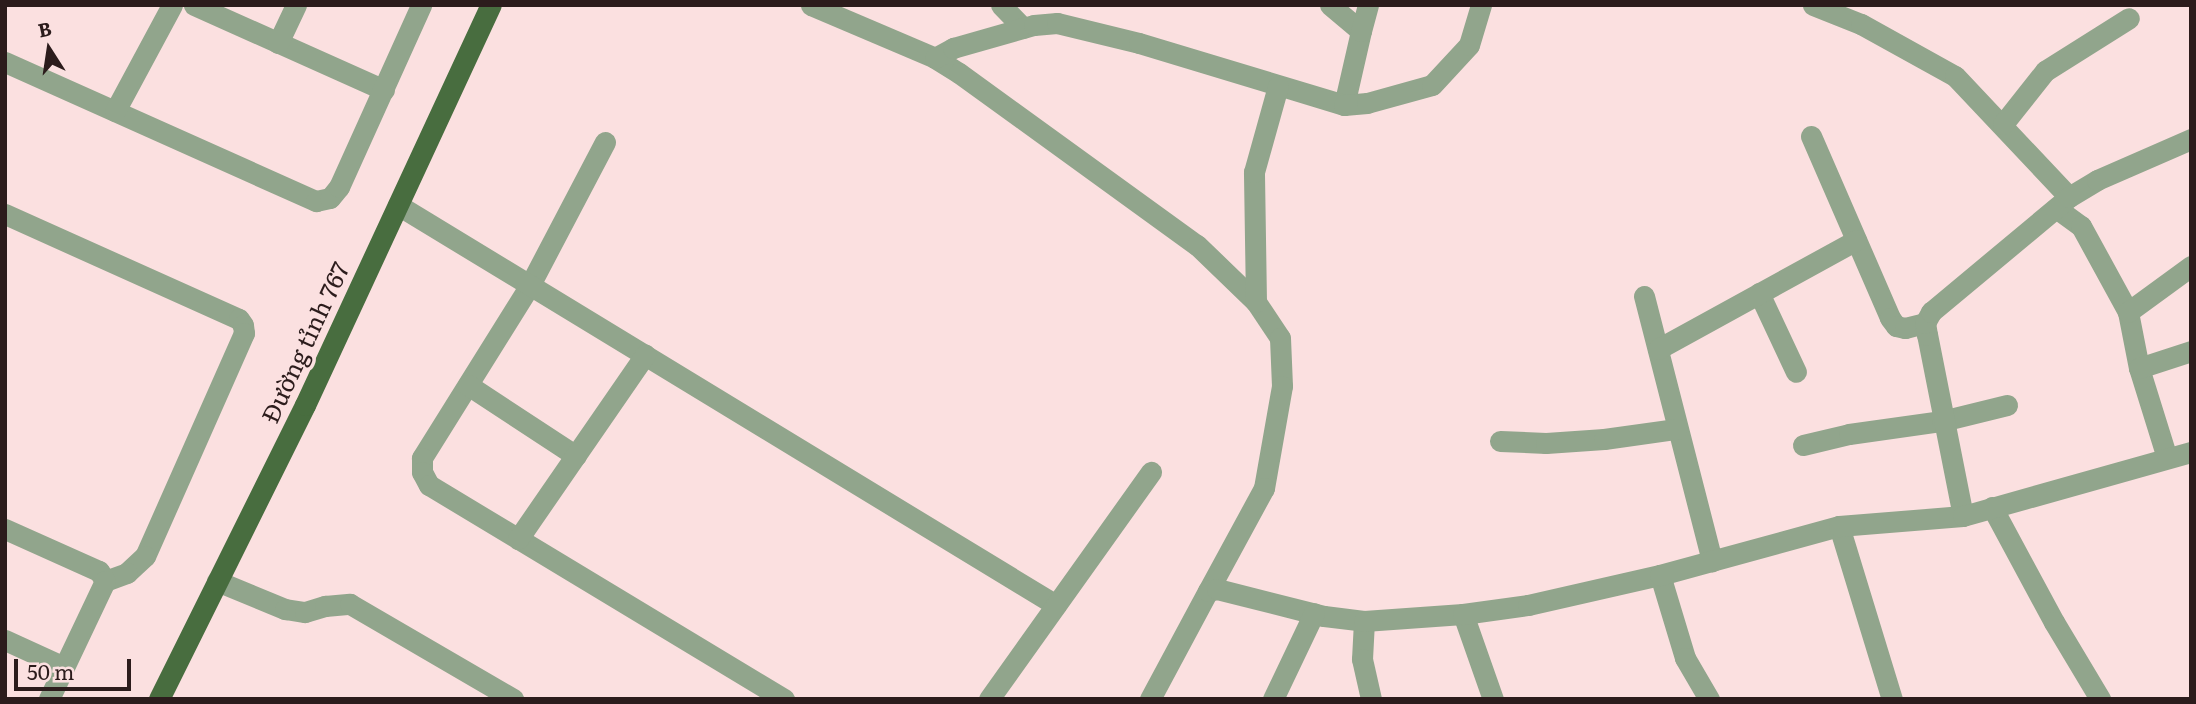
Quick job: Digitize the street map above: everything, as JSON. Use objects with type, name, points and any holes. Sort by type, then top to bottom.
[{"type":"main road","name":"Đường tỉnh 767","points":[[159,699],[305,405],[491,5]]},
{"type":"street","points":[[116,111],[172,5]]},
{"type":"street","points":[[194,5],[384,90]]},
{"type":"street","points":[[278,43],[296,5]]},
{"type":"street","points":[[5,62],[316,201],[330,198],[339,187],[421,5]]},
{"type":"street","points":[[811,5],[863,15],[935,58],[1013,111],[1197,245],[1256,302],[1280,338],[1282,386],[1264,488],[1150,699]]},
{"type":"street","points":[[1001,5],[1023,28]]},
{"type":"street","points":[[1329,5],[1361,31]]},
{"type":"street","points":[[1344,105],[1367,5]]},
{"type":"street","points":[[935,58],[953,48],[1023,28],[1045,23],[1069,25],[1151,46],[1344,105],[1367,103],[1432,85],[1469,45],[1481,5]]},
{"type":"street","points":[[1813,5],[1863,15],[1955,76],[2003,124],[2081,226],[2128,312],[2139,368],[2167,458]]},
{"type":"street","points":[[2003,124],[2045,71],[2129,18]]},
{"type":"street","points":[[1256,302],[1254,172],[1278,86]]},
{"type":"street","points":[[1811,136],[1896,326],[1905,328],[1925,323]]},
{"type":"street","points":[[1963,516],[1942,421],[1925,323],[1931,312],[2063,202],[2096,180],[2191,139]]},
{"type":"street","points":[[605,142],[530,285],[422,458],[422,472],[429,485],[784,699]]},
{"type":"street","points":[[398,205],[1056,605]]},
{"type":"street","points":[[5,214],[239,319],[244,333],[145,556],[127,573],[106,581],[49,699]]},
{"type":"street","points":[[1658,349],[1856,240]]},
{"type":"street","points":[[2128,312],[2191,266]]},
{"type":"street","points":[[1759,293],[1796,372]]},
{"type":"street","points":[[1644,296],[1712,561]]},
{"type":"street","points":[[2139,368],[2191,351]]},
{"type":"street","points":[[518,539],[645,355]]},
{"type":"street","points":[[468,385],[576,456]]},
{"type":"street","points":[[1803,445],[1849,434],[1942,421],[2007,405]]},
{"type":"street","points":[[1500,441],[1546,443],[1604,439],[1676,429]]},
{"type":"street","points":[[1208,591],[1217,589],[1314,613],[1364,621],[1463,614],[1528,605],[1660,575],[1839,526],[1963,516],[2191,452]]},
{"type":"street","points":[[989,699],[1151,472]]},
{"type":"street","points":[[1992,507],[2054,622],[2100,699]]},
{"type":"street","points":[[1839,526],[1891,699]]},
{"type":"street","points":[[5,529],[99,572],[106,581]]},
{"type":"street","points":[[1660,575],[1685,658],[1709,699]]},
{"type":"street","points":[[217,581],[285,609],[305,612],[325,606],[350,604],[513,699]]},
{"type":"street","points":[[1273,699],[1314,613]]},
{"type":"street","points":[[1463,614],[1493,699]]},
{"type":"street","points":[[1364,621],[1362,659],[1371,699]]},
{"type":"street","points":[[5,640],[64,667]]}]
